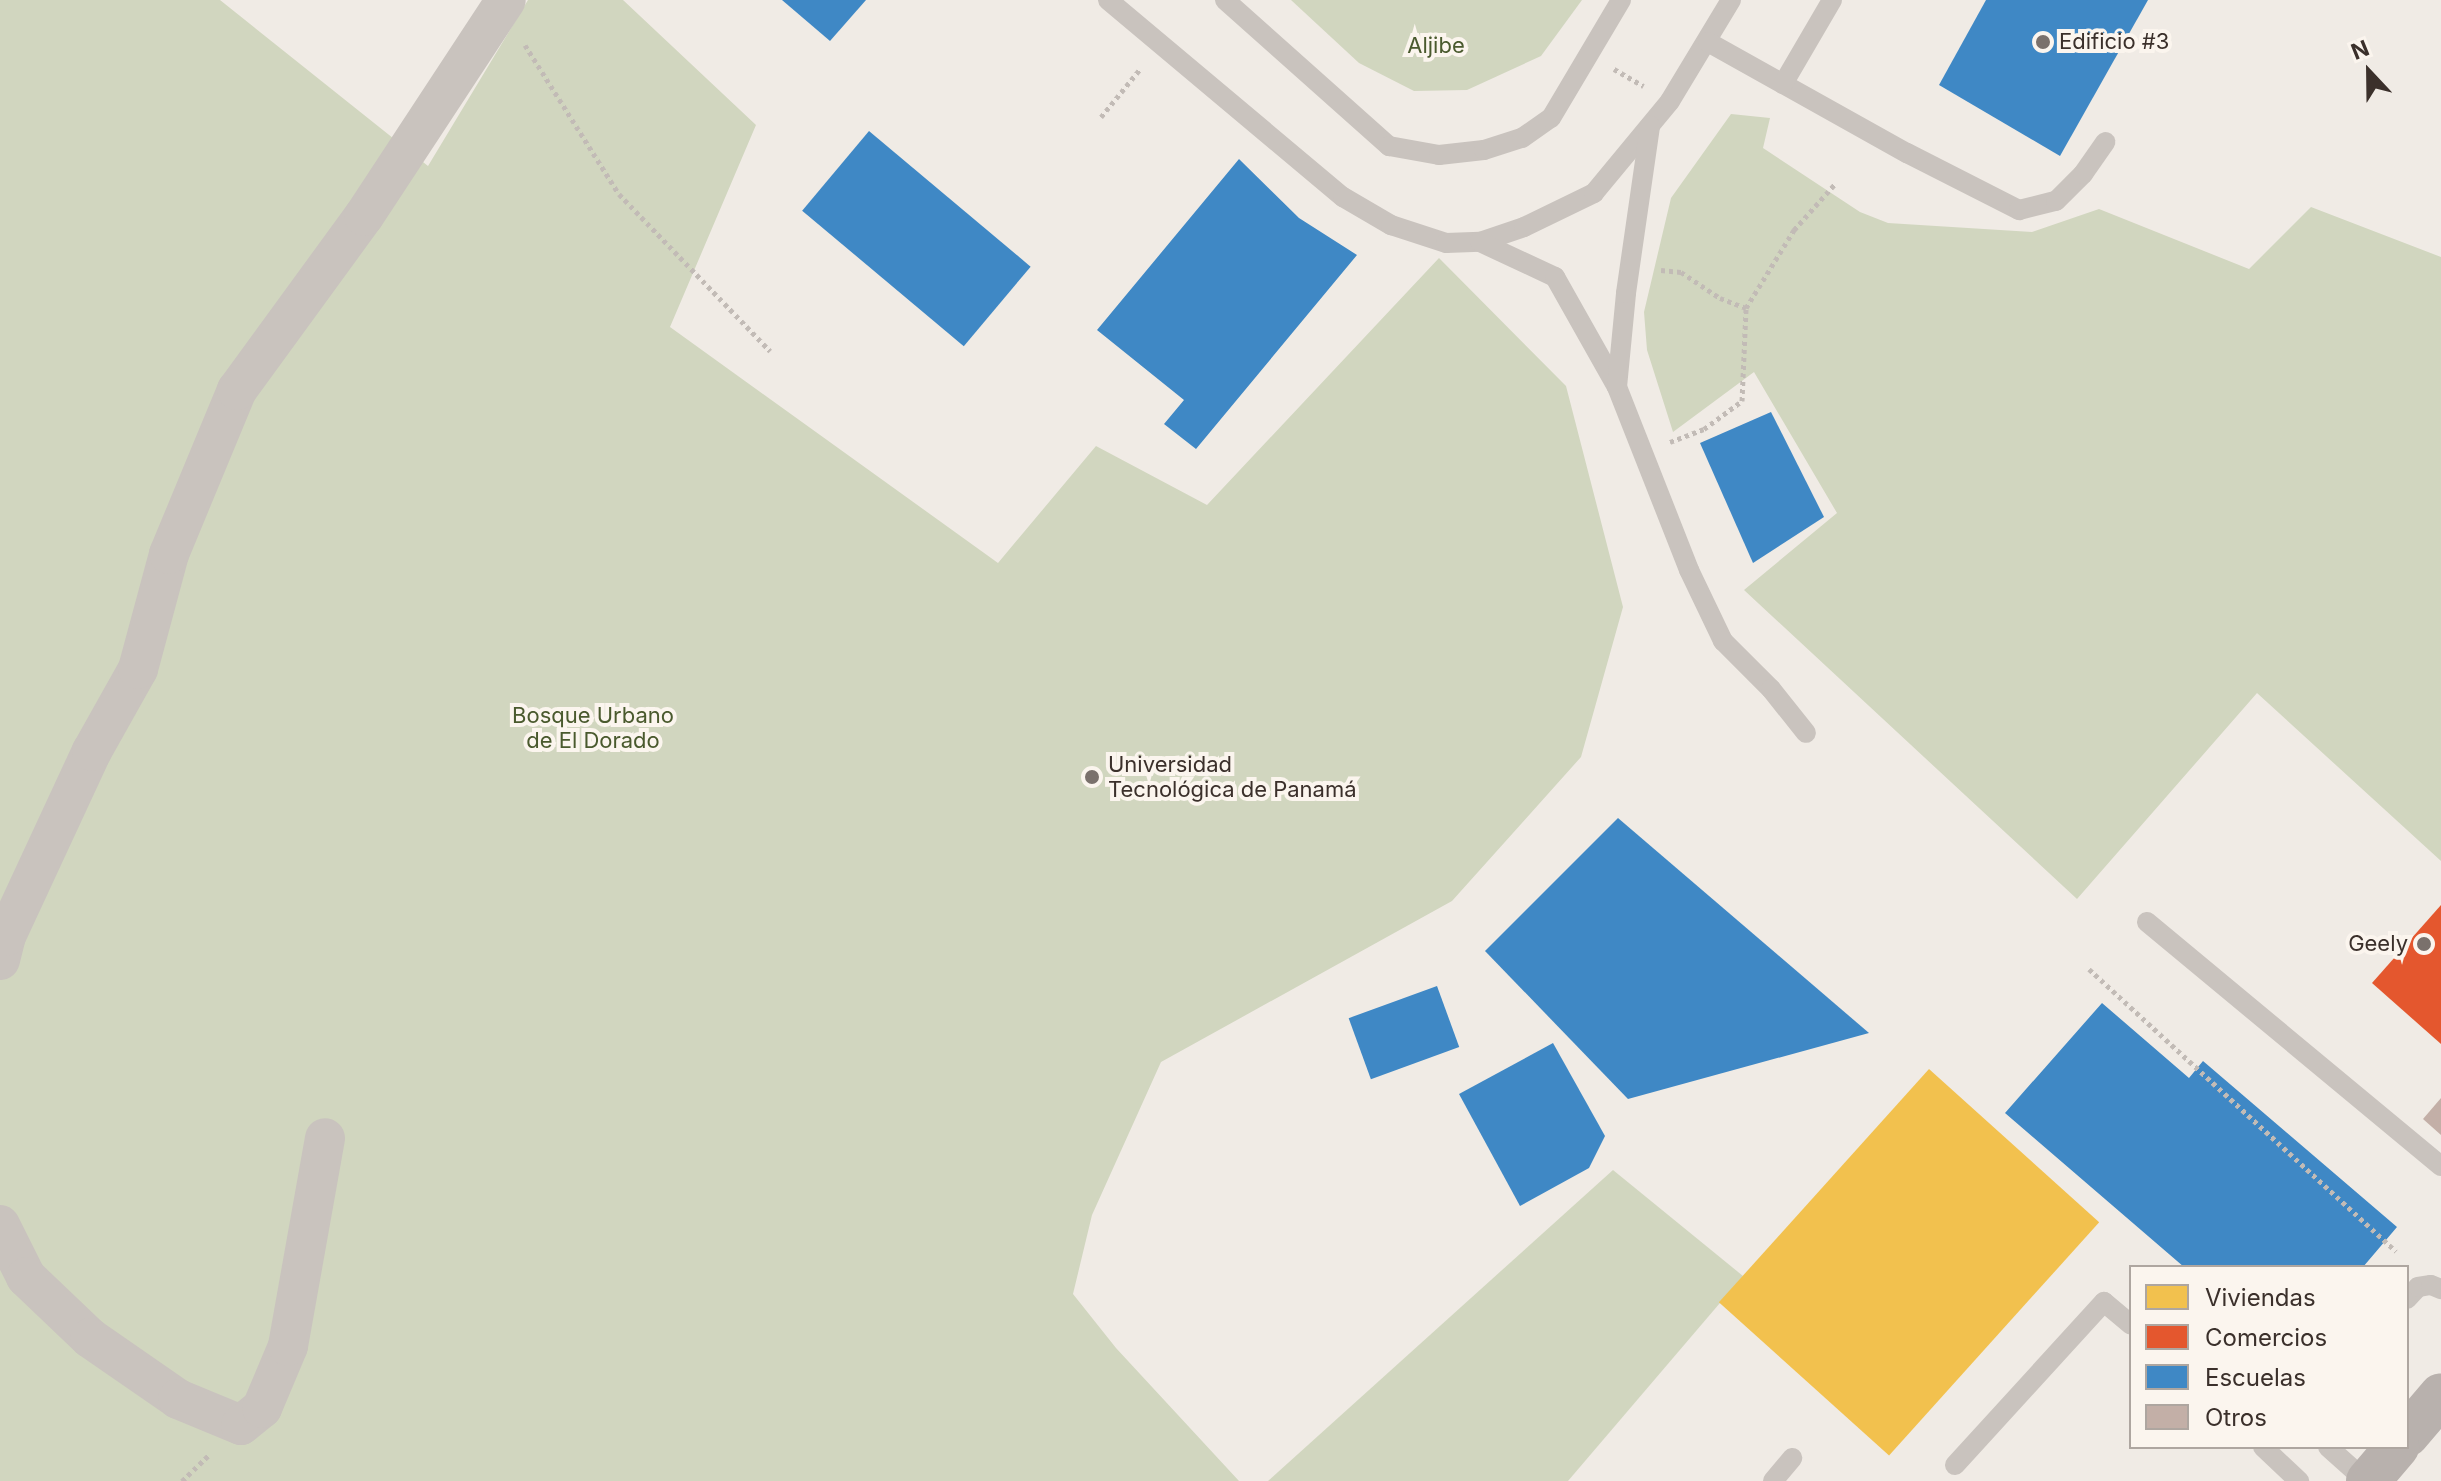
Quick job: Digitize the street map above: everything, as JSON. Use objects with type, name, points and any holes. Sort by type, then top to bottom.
[{"type":"main road","points":[[2409,1433],[2441,1395]]},
{"type":"street","points":[[0,960],[6,936],[92,751],[138,669],[169,554],[237,390],[364,216],[504,4]]},
{"type":"street","points":[[0,1225],[26,1277],[90,1338],[178,1399],[241,1425],[262,1408],[288,1346],[325,1138]]},
{"type":"lane","points":[[1108,0],[1343,197],[1391,225],[1446,243],[1480,242],[1524,227],[1594,193],[1670,101],[1731,0]]},
{"type":"lane","points":[[1225,0],[1389,146],[1439,155],[1484,150],[1532,131],[1551,118],[1621,0]]},
{"type":"lane","points":[[1783,84],[1832,0]]},
{"type":"lane","points":[[1708,42],[1907,153],[2019,210],[2056,201],[2083,174],[2105,142]]},
{"type":"lane","points":[[1617,387],[1626,293],[1651,124]]},
{"type":"lane","points":[[1480,242],[1555,277],[1617,387],[1689,570],[1723,641],[1771,689],[1806,733]]},
{"type":"lane","points":[[2147,922],[2441,1166]]},
{"type":"lane","points":[[2409,1297],[2418,1287],[2431,1285],[2441,1289]]},
{"type":"lane","points":[[2104,1302],[2129,1309]]},
{"type":"lane","points":[[2104,1302],[2129,1323]]},
{"type":"lane","points":[[1955,1465],[2104,1302]]},
{"type":"lane","points":[[2265,1449],[2299,1481]]},
{"type":"lane","points":[[2333,1449],[2373,1466]]},
{"type":"lane","points":[[1773,1481],[1792,1458]]},
{"type":"path","points":[[504,4],[619,194],[770,351]]},
{"type":"path","points":[[1588,55],[1670,101]]},
{"type":"path","points":[[1101,117],[1142,67]]},
{"type":"path","points":[[1665,444],[1704,429],[1742,401],[1746,308],[1794,230],[1835,184]]},
{"type":"path","points":[[1647,269],[1681,272],[1720,298],[1746,308]]},
{"type":"path","points":[[2089,969],[2396,1251]]},
{"type":"green space","name":"Bosque Urbano de El Dorado","points":[[0,0],[220,0],[428,166],[528,0],[623,0],[756,125],[670,327],[998,563],[1096,446],[1207,505],[1439,258],[1566,386],[1623,607],[1581,757],[1452,901],[1161,1062],[1092,1215],[1073,1294],[1116,1348],[1239,1481],[0,1481]]},
{"type":"green space","name":"Aljibe","points":[[1291,0],[1582,0],[1541,56],[1467,90],[1414,91],[1359,63]]},
{"type":"green space","points":[[1731,114],[1770,118],[1763,148],[1860,212],[1888,223],[2032,232],[2099,209],[2249,269],[2311,207],[2441,257],[2441,861],[2257,693],[2077,899],[1744,590],[1837,513],[1754,372],[1673,432],[1647,350],[1644,312],[1671,198]]},
{"type":"green space","points":[[1613,1170],[1743,1276],[1568,1481],[1268,1481]]},
{"type":"building: Viviendas","points":[[1929,1069],[2099,1222],[1889,1456],[1719,1302]]},
{"type":"building: Comercios","name":"Geely","points":[[2441,905],[2441,1044],[2372,983]]},
{"type":"building: Escuelas","points":[[782,0],[866,0],[830,41]]},
{"type":"building: Escuelas","name":"Edificio #3","points":[[1986,0],[2148,0],[2060,156],[1939,85]]},
{"type":"building: Escuelas","points":[[869,131],[1031,267],[964,346],[802,211]]},
{"type":"building: Escuelas","points":[[1239,159],[1299,218],[1357,255],[1196,449],[1164,424],[1184,400],[1097,330]]},
{"type":"building: Escuelas","points":[[1771,412],[1824,517],[1753,563],[1700,443]]},
{"type":"building: Escuelas","points":[[1618,818],[1869,1033],[1628,1099],[1485,951]]},
{"type":"building: Escuelas","points":[[1437,986],[1459,1047],[1371,1079],[1349,1018]]},
{"type":"building: Escuelas","points":[[2102,1003],[2189,1078],[2203,1061],[2397,1227],[2365,1265],[2182,1265],[2005,1113]]},
{"type":"building: Escuelas","points":[[1553,1043],[1605,1136],[1589,1168],[1520,1206],[1459,1094]]},
{"type":"building: Otros","points":[[2441,1098],[2441,1135],[2423,1119]]},
{"type":"place","name":"Edificio #3","points":[[2043,42]]},
{"type":"place","name":"Universidad Tecnológica de Panamá","points":[[1092,777]]},
{"type":"place","name":"Geely","points":[[2424,944]]}]
